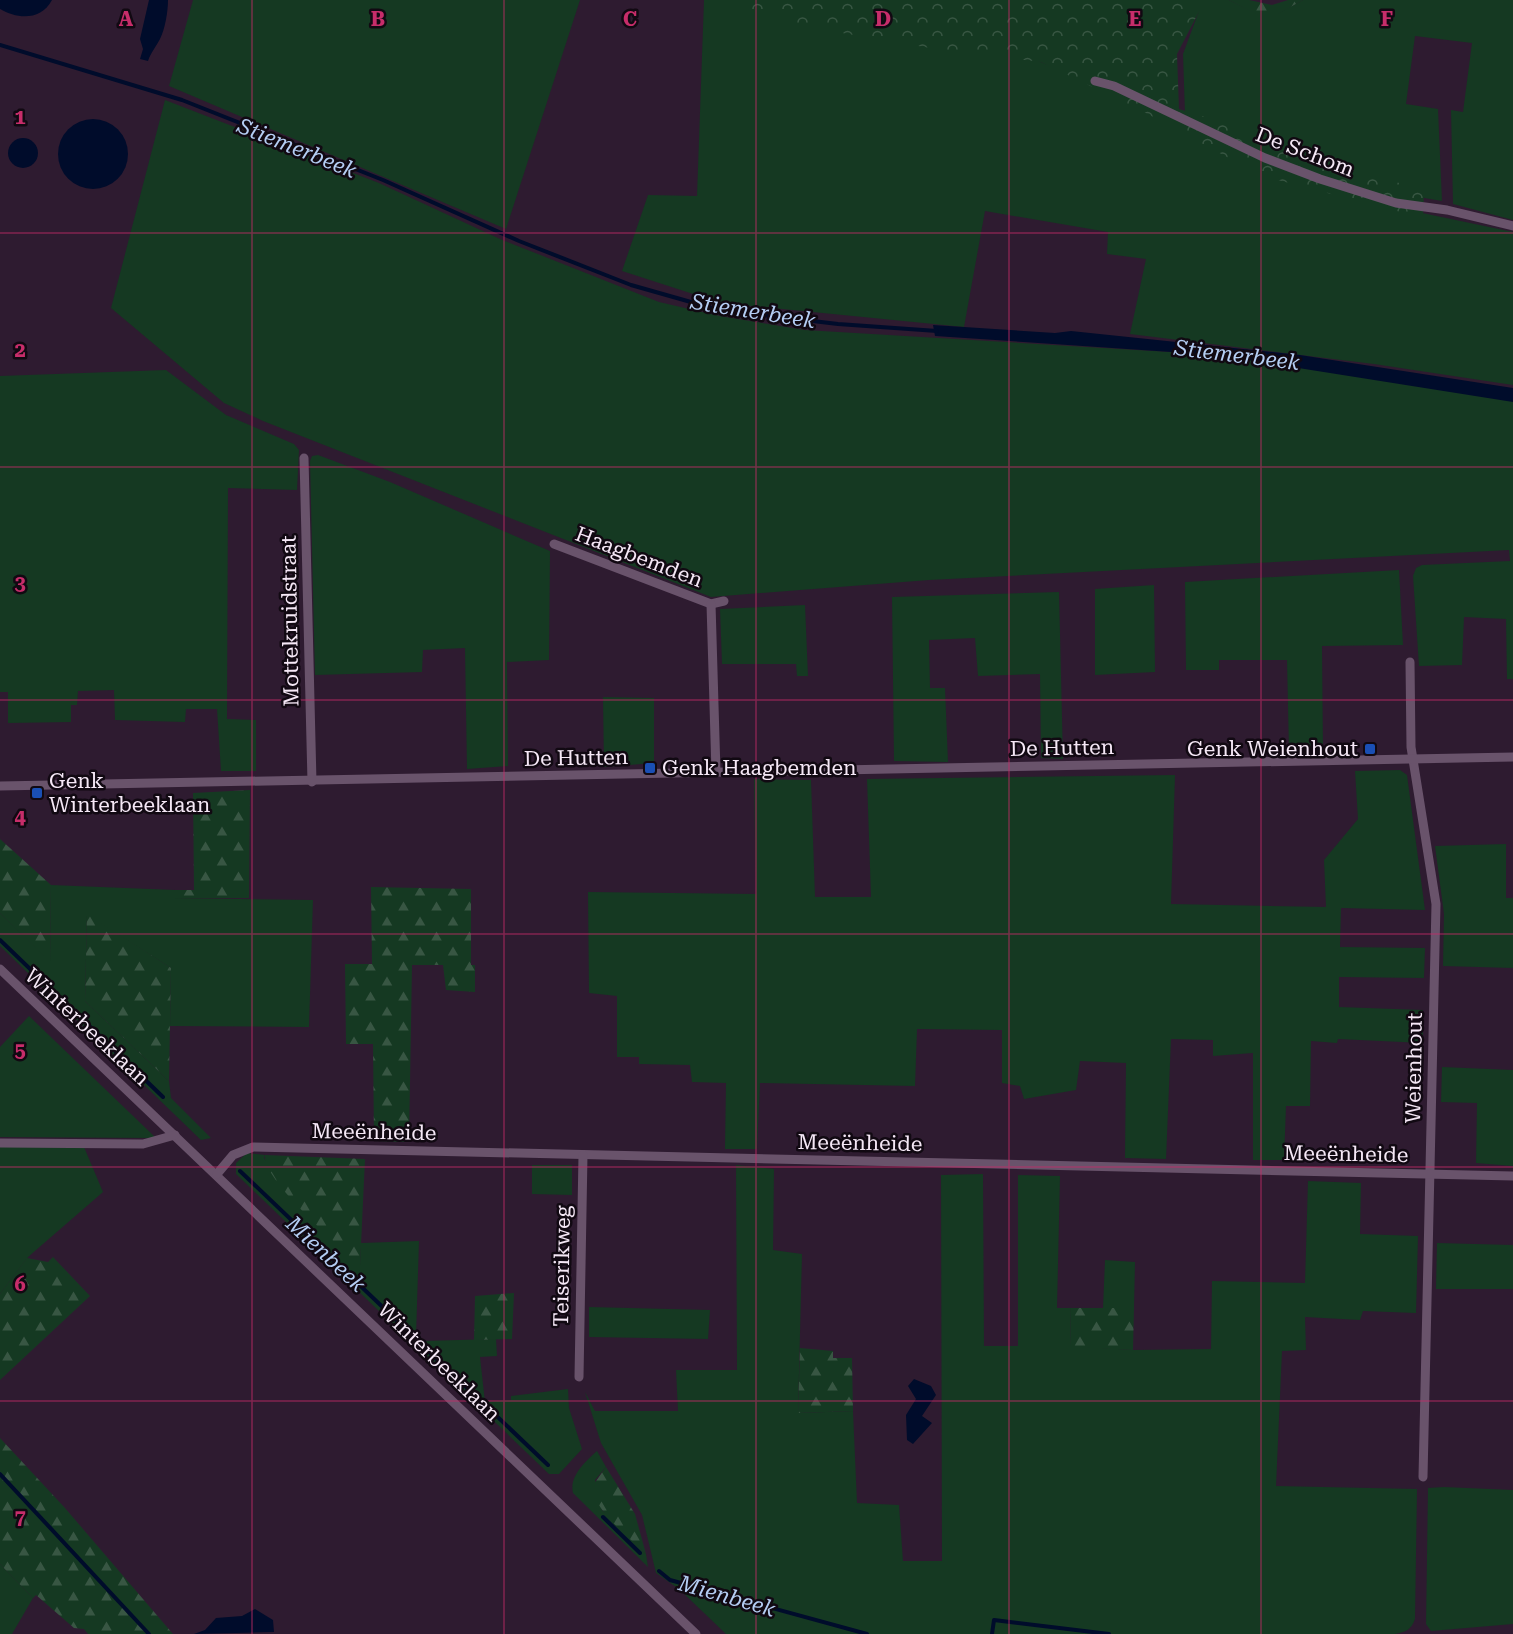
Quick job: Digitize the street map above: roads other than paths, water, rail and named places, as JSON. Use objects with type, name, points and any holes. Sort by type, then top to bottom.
[{"type":"street","name":"De Schom","points":[[1095,81],[1114,86],[1265,158],[1320,179],[1396,203],[1447,210],[1513,226]]},
{"type":"street","name":"Mottekruidstraat","points":[[304,458],[312,782]]},
{"type":"street","name":"Haagbemden","points":[[554,544],[711,604],[724,601]]},
{"type":"street","name":"Haagbemden","points":[[711,604],[716,772]]},
{"type":"street","name":"Weienhout","points":[[1410,662],[1413,759],[1436,904],[1423,1477]]},
{"type":"street","name":"De Hutten","points":[[0,786],[312,782],[1513,757]]},
{"type":"street","name":"Winterbeeklaan","points":[[0,969],[696,1634]]},
{"type":"street","points":[[0,1143],[143,1144],[175,1135]]},
{"type":"street","name":"Meeënheide","points":[[217,1174],[233,1155],[253,1148],[1513,1176]]},
{"type":"street","name":"Teiserikweg","points":[[579,1377],[578,1328],[583,1155]]},
{"type":"water","points":[[0,0],[52,0],[42,12],[21,16],[0,9]]},
{"type":"water","points":[[149,0],[168,0],[163,30],[148,61],[140,59],[143,49],[140,39]]},
{"type":"water","points":[[93,119],[112,125],[122,135],[128,154],[122,173],[112,183],[93,189],[74,183],[64,173],[58,154],[64,135],[74,125]]},
{"type":"water","points":[[23,138],[29,139],[37,147],[37,159],[29,167],[23,168],[17,167],[9,159],[8,153],[9,147],[17,139]]},
{"type":"water","points":[[933,325],[1055,333],[1071,331],[1300,355],[1513,388],[1513,402],[1216,355],[935,336]]},
{"type":"water","points":[[914,1379],[931,1386],[936,1395],[922,1416],[932,1423],[913,1444],[907,1440],[906,1415],[916,1399],[908,1386]]},
{"type":"water","points":[[255,1609],[273,1620],[274,1632],[194,1634],[205,1630],[216,1618],[242,1616]]},
{"type":"waterway","name":"Stiemerbeek","points":[[0,45],[182,100],[383,180],[519,241],[631,285],[719,310],[838,324],[937,331]]},
{"type":"waterway","name":"Mienbeek","points":[[0,940],[163,1097]]},
{"type":"waterway","name":"Mienbeek","points":[[240,1171],[413,1336]]},
{"type":"waterway","name":"Mienbeek","points":[[420,1343],[548,1465]]},
{"type":"waterway","points":[[0,1474],[149,1634]]},
{"type":"waterway","name":"Mienbeek","points":[[603,1517],[640,1553]]},
{"type":"waterway","name":"Mienbeek","points":[[659,1571],[670,1580],[867,1634]]},
{"type":"waterway","name":"Mienbeek","points":[[992,1634],[994,1620],[1109,1634]]},
{"type":"place","name":"Genk Weienhout","points":[[1370,749]]},
{"type":"place","name":"Genk Haagbemden","points":[[650,768]]},
{"type":"place","name":"Genk Winterbeeklaan","points":[[37,793]]}]
